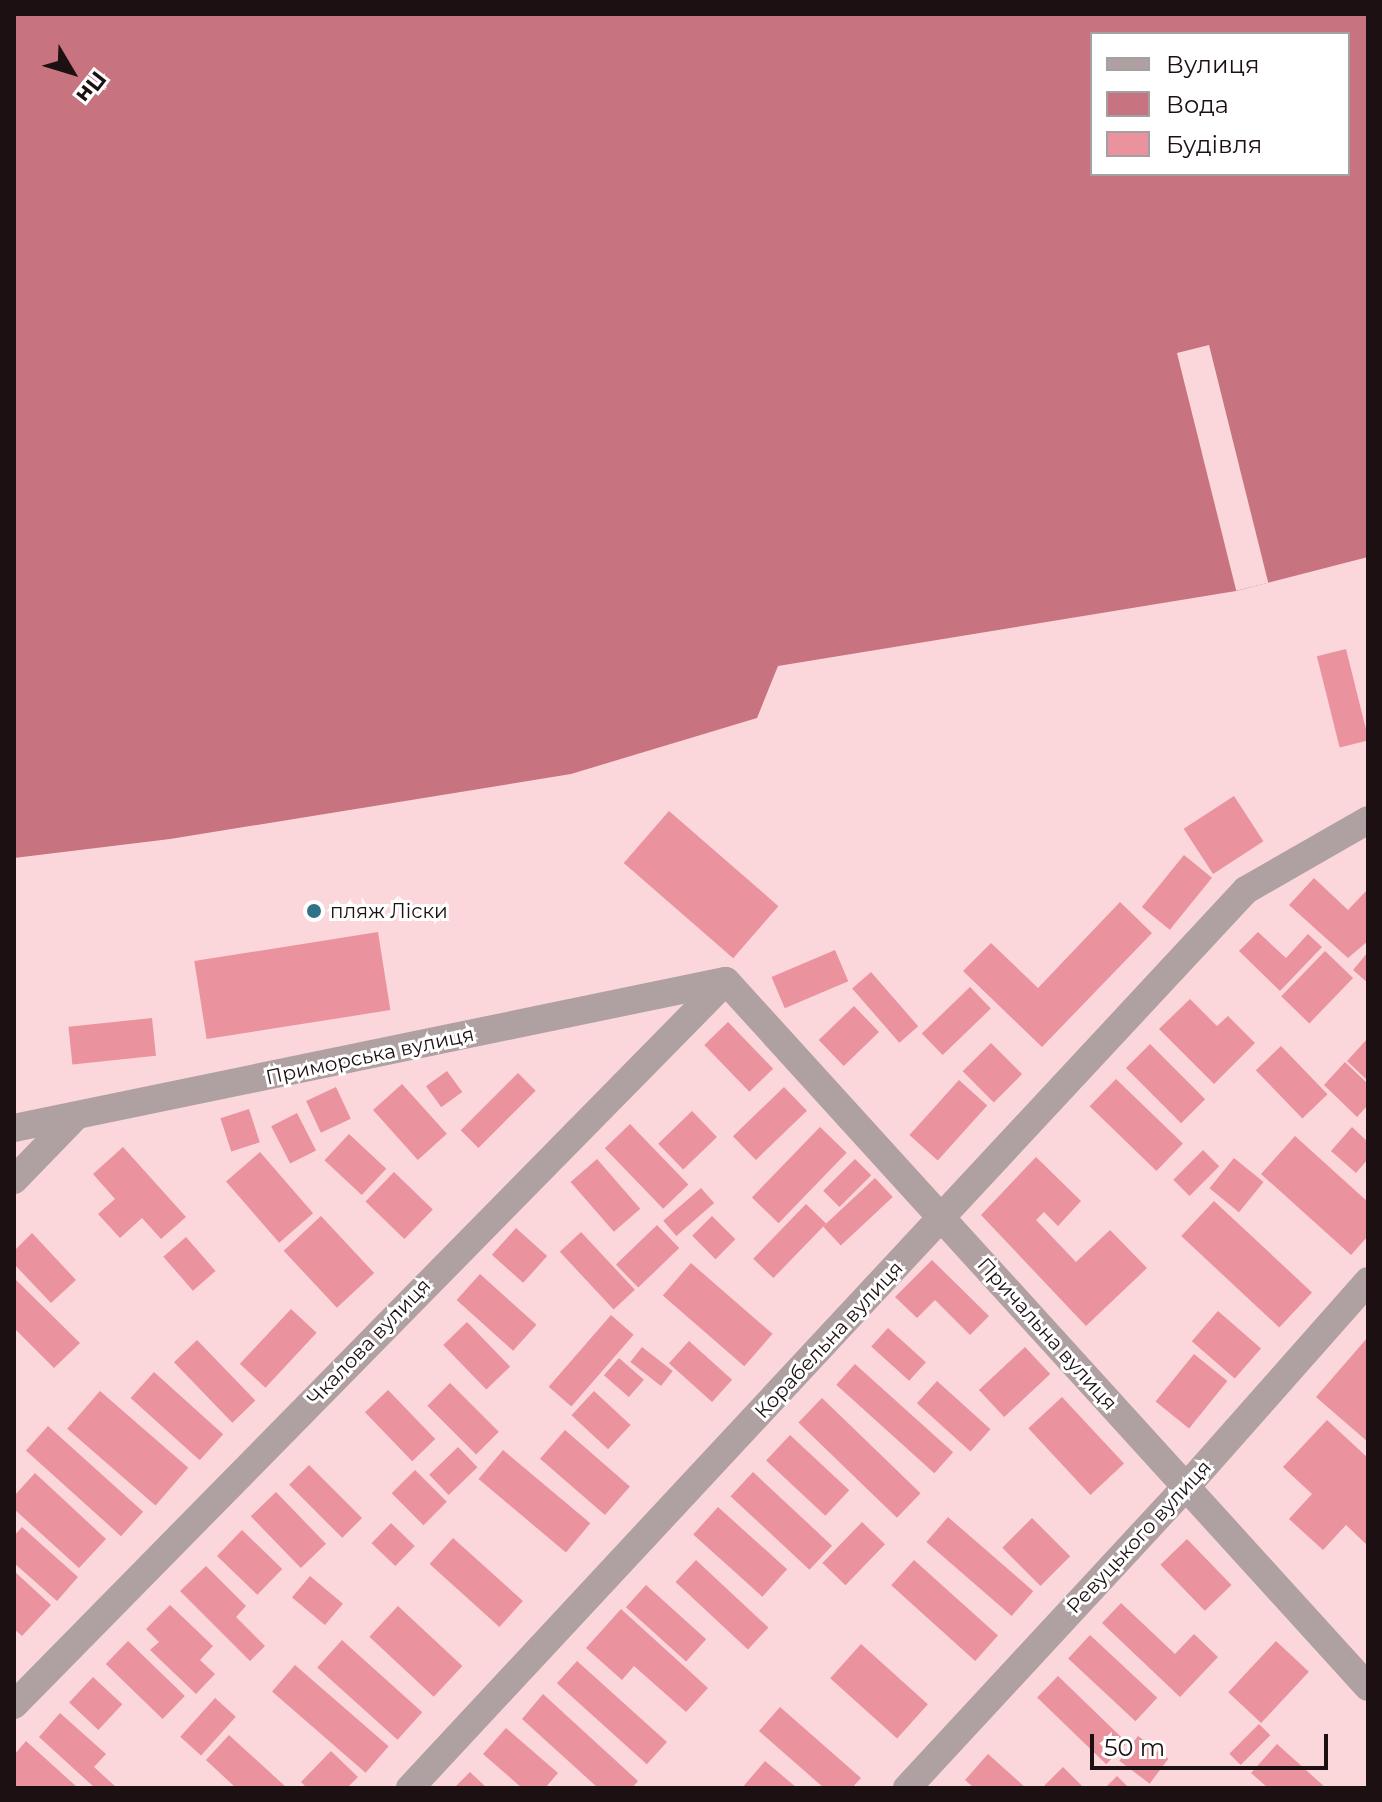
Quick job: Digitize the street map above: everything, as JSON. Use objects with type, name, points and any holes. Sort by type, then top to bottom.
[{"type":"street","name":"Корабельна вулиця","points":[[410,1788],[1246,890],[1368,820]]},
{"type":"street","name":"Причальна вулиця","points":[[726,981],[1368,1687]]},
{"type":"street","name":"Приморська вулиця","points":[[14,1128],[726,981]]},
{"type":"street","name":"Чкалова вулиця","points":[[14,1705],[726,981]]},
{"type":"street","points":[[14,1180],[74,1118]]},
{"type":"street","name":"Ревуцького вулиця","points":[[907,1788],[1186,1487],[1368,1281]]},
{"type":"water","points":[[14,14],[1368,14],[1368,557],[1236,591],[778,666],[757,718],[571,774],[170,839],[14,858]]},
{"type":"pier","points":[[1209,345],[1268,583],[1236,591],[1177,353]]},
{"type":"building","points":[[1346,649],[1368,740],[1340,747],[1317,656]]},
{"type":"building","points":[[1234,796],[1263,841],[1213,874],[1184,829]]},
{"type":"building","points":[[669,811],[778,906],[733,958],[624,863]]},
{"type":"building","points":[[1184,855],[1212,878],[1170,930],[1142,907]]},
{"type":"building","points":[[1314,878],[1348,910],[1368,889],[1368,941],[1348,958],[1289,905]]},
{"type":"building","points":[[1120,902],[1152,933],[1042,1047],[963,971],[991,943],[1038,988]]},
{"type":"building","points":[[378,932],[390,1010],[207,1039],[194,961]]},
{"type":"building","points":[[1258,932],[1286,958],[1308,934],[1322,947],[1280,991],[1239,951]]},
{"type":"building","points":[[835,950],[848,981],[785,1008],[771,977]]},
{"type":"building","points":[[1325,951],[1353,978],[1309,1023],[1281,996]]},
{"type":"building","points":[[1368,952],[1368,983],[1353,970]]},
{"type":"building","points":[[871,972],[918,1026],[899,1043],[852,988]]},
{"type":"building","points":[[970,987],[991,1009],[943,1055],[922,1034]]},
{"type":"building","points":[[1190,999],[1217,1026],[1228,1016],[1255,1043],[1214,1084],[1159,1029]]},
{"type":"building","points":[[854,1006],[879,1032],[844,1066],[819,1040]]},
{"type":"building","points":[[152,1018],[156,1056],[72,1065],[68,1027]]},
{"type":"building","points":[[728,1022],[773,1069],[749,1092],[704,1045]]},
{"type":"building","points":[[1368,1038],[1368,1081],[1347,1061]]},
{"type":"building","points":[[991,1043],[1022,1074],[994,1102],[963,1071]]},
{"type":"building","points":[[1150,1044],[1205,1099],[1181,1123],[1126,1068]]},
{"type":"building","points":[[1281,1046],[1328,1094],[1302,1119],[1256,1070]]},
{"type":"building","points":[[1345,1062],[1368,1084],[1368,1105],[1357,1117],[1324,1085]]},
{"type":"building","points":[[447,1071],[462,1092],[441,1107],[426,1086]]},
{"type":"building","points":[[518,1073],[536,1091],[478,1148],[461,1130]]},
{"type":"building","points":[[1116,1079],[1183,1144],[1157,1171],[1090,1106]]},
{"type":"building","points":[[959,1080],[987,1105],[938,1160],[909,1135]]},
{"type":"building","points":[[402,1084],[447,1134],[418,1160],[373,1110]]},
{"type":"building","points":[[336,1087],[351,1119],[321,1133],[306,1101]]},
{"type":"building","points":[[784,1087],[807,1111],[756,1160],[733,1136]]},
{"type":"building","points":[[249,1109],[260,1142],[231,1152],[220,1118]]},
{"type":"building","points":[[692,1111],[717,1137],[683,1170],[658,1144]]},
{"type":"building","points":[[297,1113],[316,1150],[290,1164],[271,1126]]},
{"type":"building","points":[[630,1124],[688,1184],[663,1209],[605,1148]]},
{"type":"building","points":[[820,1127],[847,1153],[779,1223],[752,1197]]},
{"type":"building","points":[[1352,1127],[1368,1142],[1368,1159],[1356,1173],[1331,1151]]},
{"type":"building","points":[[349,1134],[386,1169],[362,1195],[324,1160]]},
{"type":"building","points":[[1295,1136],[1368,1202],[1368,1236],[1351,1255],[1261,1174]]},
{"type":"building","points":[[123,1147],[186,1217],[161,1239],[142,1218],[120,1238],[98,1214],[115,1199],[93,1174]]},
{"type":"building","points":[[1203,1150],[1219,1166],[1190,1196],[1173,1180]]},
{"type":"building","points":[[260,1152],[313,1213],[279,1243],[226,1182]]},
{"type":"building","points":[[1036,1157],[1081,1201],[1058,1226],[1044,1212],[1036,1220],[1076,1262],[1110,1230],[1147,1268],[1086,1326],[981,1215]]},
{"type":"building","points":[[1234,1158],[1264,1182],[1239,1212],[1209,1188]]},
{"type":"building","points":[[597,1159],[640,1209],[614,1232],[571,1182]]},
{"type":"building","points":[[855,1159],[871,1175],[839,1207],[823,1191]]},
{"type":"building","points":[[394,1172],[433,1210],[404,1239],[366,1201]]},
{"type":"building","points":[[875,1178],[893,1197],[841,1245],[823,1226]]},
{"type":"building","points":[[701,1188],[714,1203],[676,1236],[663,1221]]},
{"type":"building","points":[[1214,1201],[1312,1292],[1279,1327],[1181,1236]]},
{"type":"building","points":[[806,1204],[826,1223],[773,1278],[753,1259]]},
{"type":"building","points":[[321,1216],[374,1273],[337,1308],[284,1251]]},
{"type":"building","points":[[712,1216],[735,1239],[716,1259],[692,1236]]},
{"type":"building","points":[[657,1225],[679,1248],[638,1288],[616,1265]]},
{"type":"building","points":[[516,1228],[547,1256],[523,1283],[492,1255]]},
{"type":"building","points":[[581,1232],[635,1290],[614,1310],[560,1252]]},
{"type":"building","points":[[32,1233],[76,1280],[51,1303],[14,1264],[14,1251]]},
{"type":"building","points":[[186,1237],[216,1271],[193,1291],[163,1257]]},
{"type":"building","points":[[932,1260],[989,1316],[970,1335],[935,1300],[917,1318],[895,1297]]},
{"type":"building","points":[[691,1263],[773,1334],[744,1366],[663,1295]]},
{"type":"building","points":[[480,1274],[536,1325],[513,1351],[457,1300]]},
{"type":"building","points":[[14,1278],[80,1343],[54,1368],[14,1328]]},
{"type":"building","points":[[291,1309],[317,1333],[265,1388],[240,1364]]},
{"type":"building","points":[[1218,1311],[1261,1348],[1235,1379],[1192,1341]]},
{"type":"building","points":[[611,1315],[634,1335],[571,1406],[549,1387]]},
{"type":"building","points":[[467,1322],[510,1367],[486,1390],[443,1345]]},
{"type":"building","points":[[888,1328],[926,1362],[909,1381],[871,1347]]},
{"type":"building","points":[[1368,1337],[1368,1442],[1316,1397]]},
{"type":"building","points":[[197,1340],[255,1400],[232,1423],[174,1362]]},
{"type":"building","points":[[689,1341],[732,1380],[712,1402],[669,1363]]},
{"type":"building","points":[[642,1347],[673,1371],[661,1386],[630,1362]]},
{"type":"building","points":[[1025,1347],[1050,1374],[1004,1417],[979,1390]]},
{"type":"building","points":[[1194,1354],[1227,1381],[1189,1428],[1156,1401]]},
{"type":"building","points":[[619,1358],[644,1380],[629,1397],[604,1375]]},
{"type":"building","points":[[855,1364],[953,1452],[934,1473],[836,1385]]},
{"type":"building","points":[[154,1372],[223,1434],[200,1460],[131,1398]]},
{"type":"building","points":[[937,1381],[991,1429],[970,1451],[917,1403]]},
{"type":"building","points":[[450,1383],[499,1432],[476,1454],[427,1406]]},
{"type":"building","points":[[388,1390],[435,1439],[412,1461],[365,1412]]},
{"type":"building","points":[[100,1391],[188,1468],[155,1505],[67,1429]]},
{"type":"building","points":[[594,1391],[631,1425],[608,1449],[571,1415]]},
{"type":"building","points":[[1062,1397],[1124,1464],[1090,1495],[1028,1428]]},
{"type":"building","points":[[822,1398],[921,1493],[897,1518],[798,1422]]},
{"type":"building","points":[[1327,1420],[1368,1458],[1368,1546],[1346,1525],[1323,1550],[1289,1519],[1312,1494],[1283,1467]]},
{"type":"building","points":[[48,1426],[143,1512],[121,1536],[26,1451]]},
{"type":"building","points":[[565,1430],[630,1486],[605,1515],[540,1459]]},
{"type":"building","points":[[790,1435],[849,1490],[825,1516],[766,1461]]},
{"type":"building","points":[[458,1447],[477,1467],[449,1495],[429,1475]]},
{"type":"building","points":[[503,1450],[590,1523],[566,1552],[479,1479]]},
{"type":"building","points":[[309,1465],[362,1518],[342,1538],[289,1485]]},
{"type":"building","points":[[415,1470],[447,1502],[423,1525],[392,1493]]},
{"type":"building","points":[[753,1472],[832,1546],[809,1570],[730,1496]]},
{"type":"building","points":[[35,1473],[106,1539],[79,1568],[14,1509],[14,1496]]},
{"type":"building","points":[[276,1492],[326,1544],[301,1568],[251,1516]]},
{"type":"building","points":[[718,1507],[787,1569],[762,1597],[693,1534]]},
{"type":"building","points":[[948,1517],[1033,1591],[1012,1616],[926,1542]]},
{"type":"building","points":[[1032,1518],[1070,1556],[1040,1586],[1002,1548]]},
{"type":"building","points":[[862,1522],[885,1544],[845,1585],[822,1563]]},
{"type":"building","points":[[391,1523],[415,1546],[395,1566],[372,1543]]},
{"type":"building","points":[[22,1527],[78,1577],[57,1601],[14,1563],[14,1536]]},
{"type":"building","points":[[242,1530],[282,1569],[257,1595],[217,1556]]},
{"type":"building","points":[[453,1538],[523,1601],[499,1627],[430,1564]]},
{"type":"building","points":[[1187,1539],[1231,1585],[1205,1611],[1160,1565]]},
{"type":"building","points":[[696,1560],[768,1628],[748,1649],[676,1582]]},
{"type":"building","points":[[914,1560],[998,1636],[975,1661],[891,1585]]},
{"type":"building","points":[[206,1566],[246,1606],[236,1617],[265,1646],[250,1661],[180,1591]]},
{"type":"building","points":[[14,1571],[51,1605],[22,1636],[14,1629]]},
{"type":"building","points":[[310,1576],[343,1604],[325,1625],[292,1597]]},
{"type":"building","points":[[646,1585],[706,1639],[686,1661],[626,1607]]},
{"type":"building","points":[[1121,1603],[1175,1654],[1194,1634],[1218,1657],[1180,1697],[1102,1623]]},
{"type":"building","points":[[170,1605],[213,1646],[200,1660],[215,1674],[196,1694],[150,1650],[159,1642],[146,1629]]},
{"type":"building","points":[[398,1606],[462,1666],[434,1697],[369,1637]]},
{"type":"building","points":[[621,1609],[708,1688],[686,1712],[634,1666],[622,1680],[586,1648]]},
{"type":"building","points":[[1090,1635],[1157,1698],[1135,1721],[1068,1658]]},
{"type":"building","points":[[342,1640],[422,1712],[398,1740],[317,1667]]},
{"type":"building","points":[[128,1641],[185,1696],[163,1719],[106,1664]]},
{"type":"building","points":[[1276,1641],[1309,1672],[1261,1723],[1228,1692]]},
{"type":"building","points":[[861,1644],[928,1704],[897,1738],[830,1678]]},
{"type":"building","points":[[577,1661],[667,1742],[647,1764],[557,1683]]},
{"type":"building","points":[[295,1665],[389,1746],[366,1773],[272,1691]]},
{"type":"building","points":[[1058,1676],[1127,1743],[1106,1764],[1037,1698]]},
{"type":"building","points":[[93,1677],[122,1704],[98,1730],[69,1703]]},
{"type":"building","points":[[543,1694],[638,1781],[632,1788],[598,1788],[522,1719]]},
{"type":"building","points":[[215,1698],[236,1717],[201,1755],[180,1737]]},
{"type":"building","points":[[780,1707],[861,1778],[852,1788],[824,1788],[759,1731]]},
{"type":"building","points":[[60,1713],[106,1754],[94,1767],[117,1788],[95,1788],[39,1737]]},
{"type":"building","points":[[1259,1724],[1270,1735],[1241,1765],[1229,1754]]},
{"type":"building","points":[[506,1728],[558,1773],[545,1788],[522,1788],[483,1754]]},
{"type":"building","points":[[229,1735],[287,1788],[236,1788],[206,1760]]},
{"type":"building","points":[[1138,1736],[1168,1759],[1150,1784],[1119,1761]]},
{"type":"building","points":[[26,1741],[78,1788],[14,1788],[14,1755]]},
{"type":"building","points":[[1277,1744],[1326,1788],[1268,1788],[1251,1773]]},
{"type":"building","points":[[331,1751],[358,1777],[347,1788],[307,1788],[301,1782]]},
{"type":"building","points":[[988,1754],[1026,1788],[974,1788],[965,1780]]},
{"type":"building","points":[[765,1761],[797,1788],[742,1788]]},
{"type":"building","points":[[1063,1767],[1084,1788],[1042,1788]]},
{"type":"building","points":[[470,1772],[487,1788],[454,1788]]},
{"type":"building","points":[[1117,1776],[1129,1788],[1105,1788]]},
{"type":"place","name":"пляж Ліски","points":[[314,911]]}]
